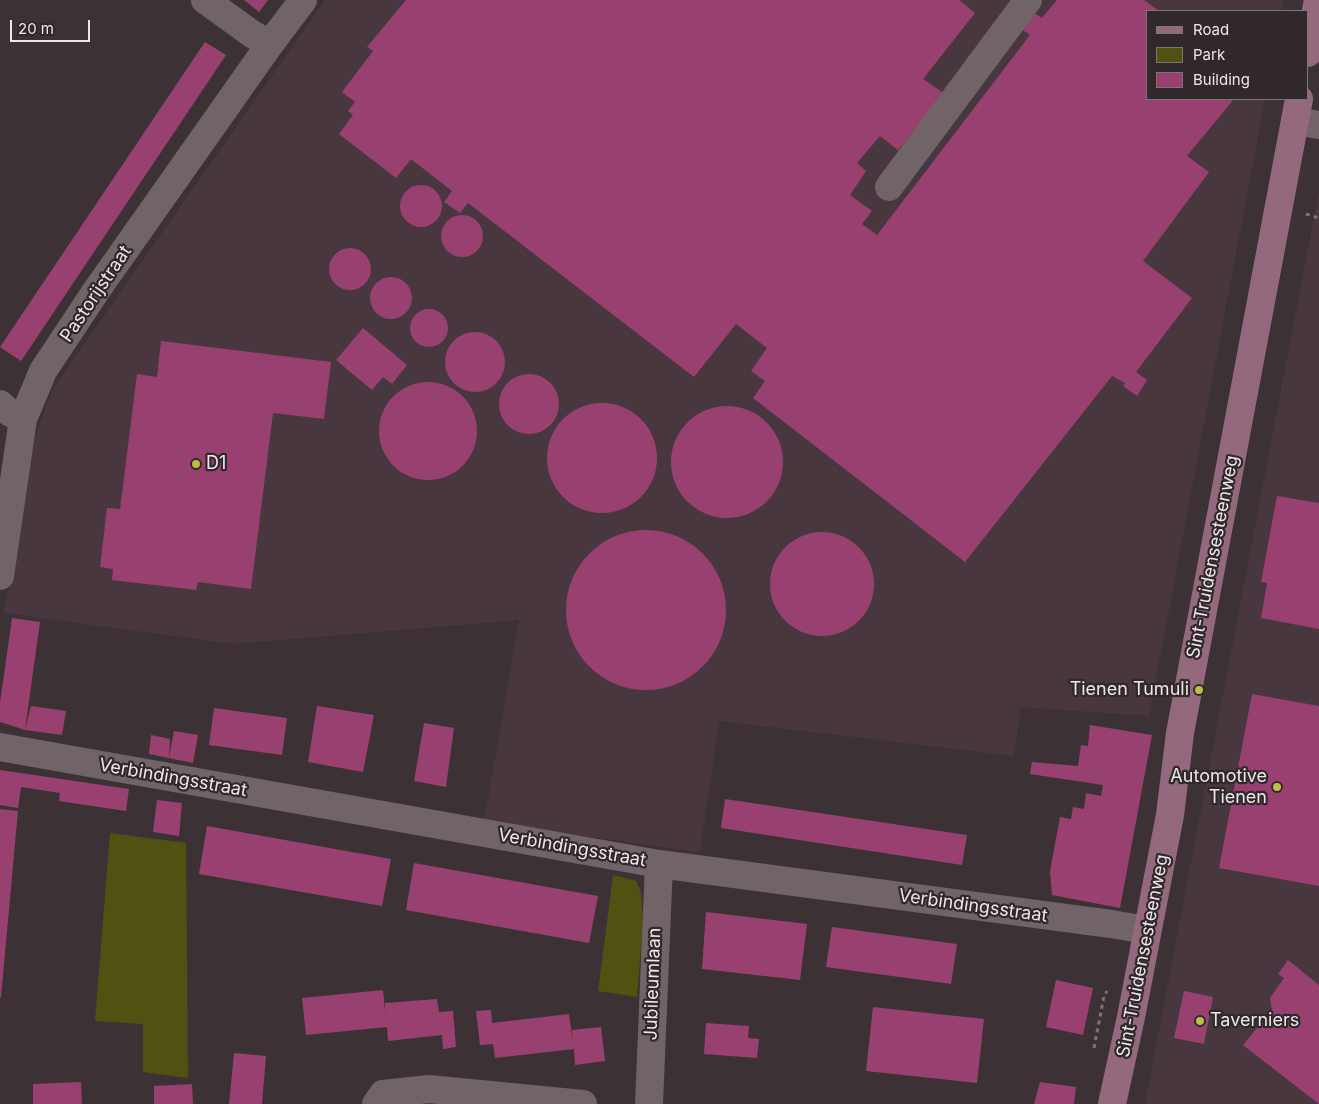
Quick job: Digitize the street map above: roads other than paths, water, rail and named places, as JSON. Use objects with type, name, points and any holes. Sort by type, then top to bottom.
[{"type":"main road","points":[[1309,48],[1318,0]]},
{"type":"main road","name":"Sint-Truidensesteenweg","points":[[1112,1104],[1128,1034],[1170,815],[1180,733],[1304,115]]},
{"type":"street","points":[[205,0],[252,34],[270,44]]},
{"type":"street","name":"Pastorijstraat","points":[[0,576],[22,419],[43,371],[96,291],[303,0]]},
{"type":"street","points":[[890,187],[1028,0]]},
{"type":"street","points":[[0,404],[22,419]]},
{"type":"street","name":"Verbindingsstraat","points":[[0,747],[659,864],[1147,930]]},
{"type":"street","name":"Jubileumlaan","points":[[649,1104],[659,864]]},
{"type":"street","points":[[376,1104],[383,1094],[429,1089],[583,1104]]},
{"type":"place","name":"D1","points":[[196,464]]},
{"type":"place","name":"Tienen Tumuli","points":[[1199,690]]},
{"type":"place","name":"Automotive Tienen","points":[[1277,787]]},
{"type":"place","name":"Taverniers","points":[[1200,1021]]}]
